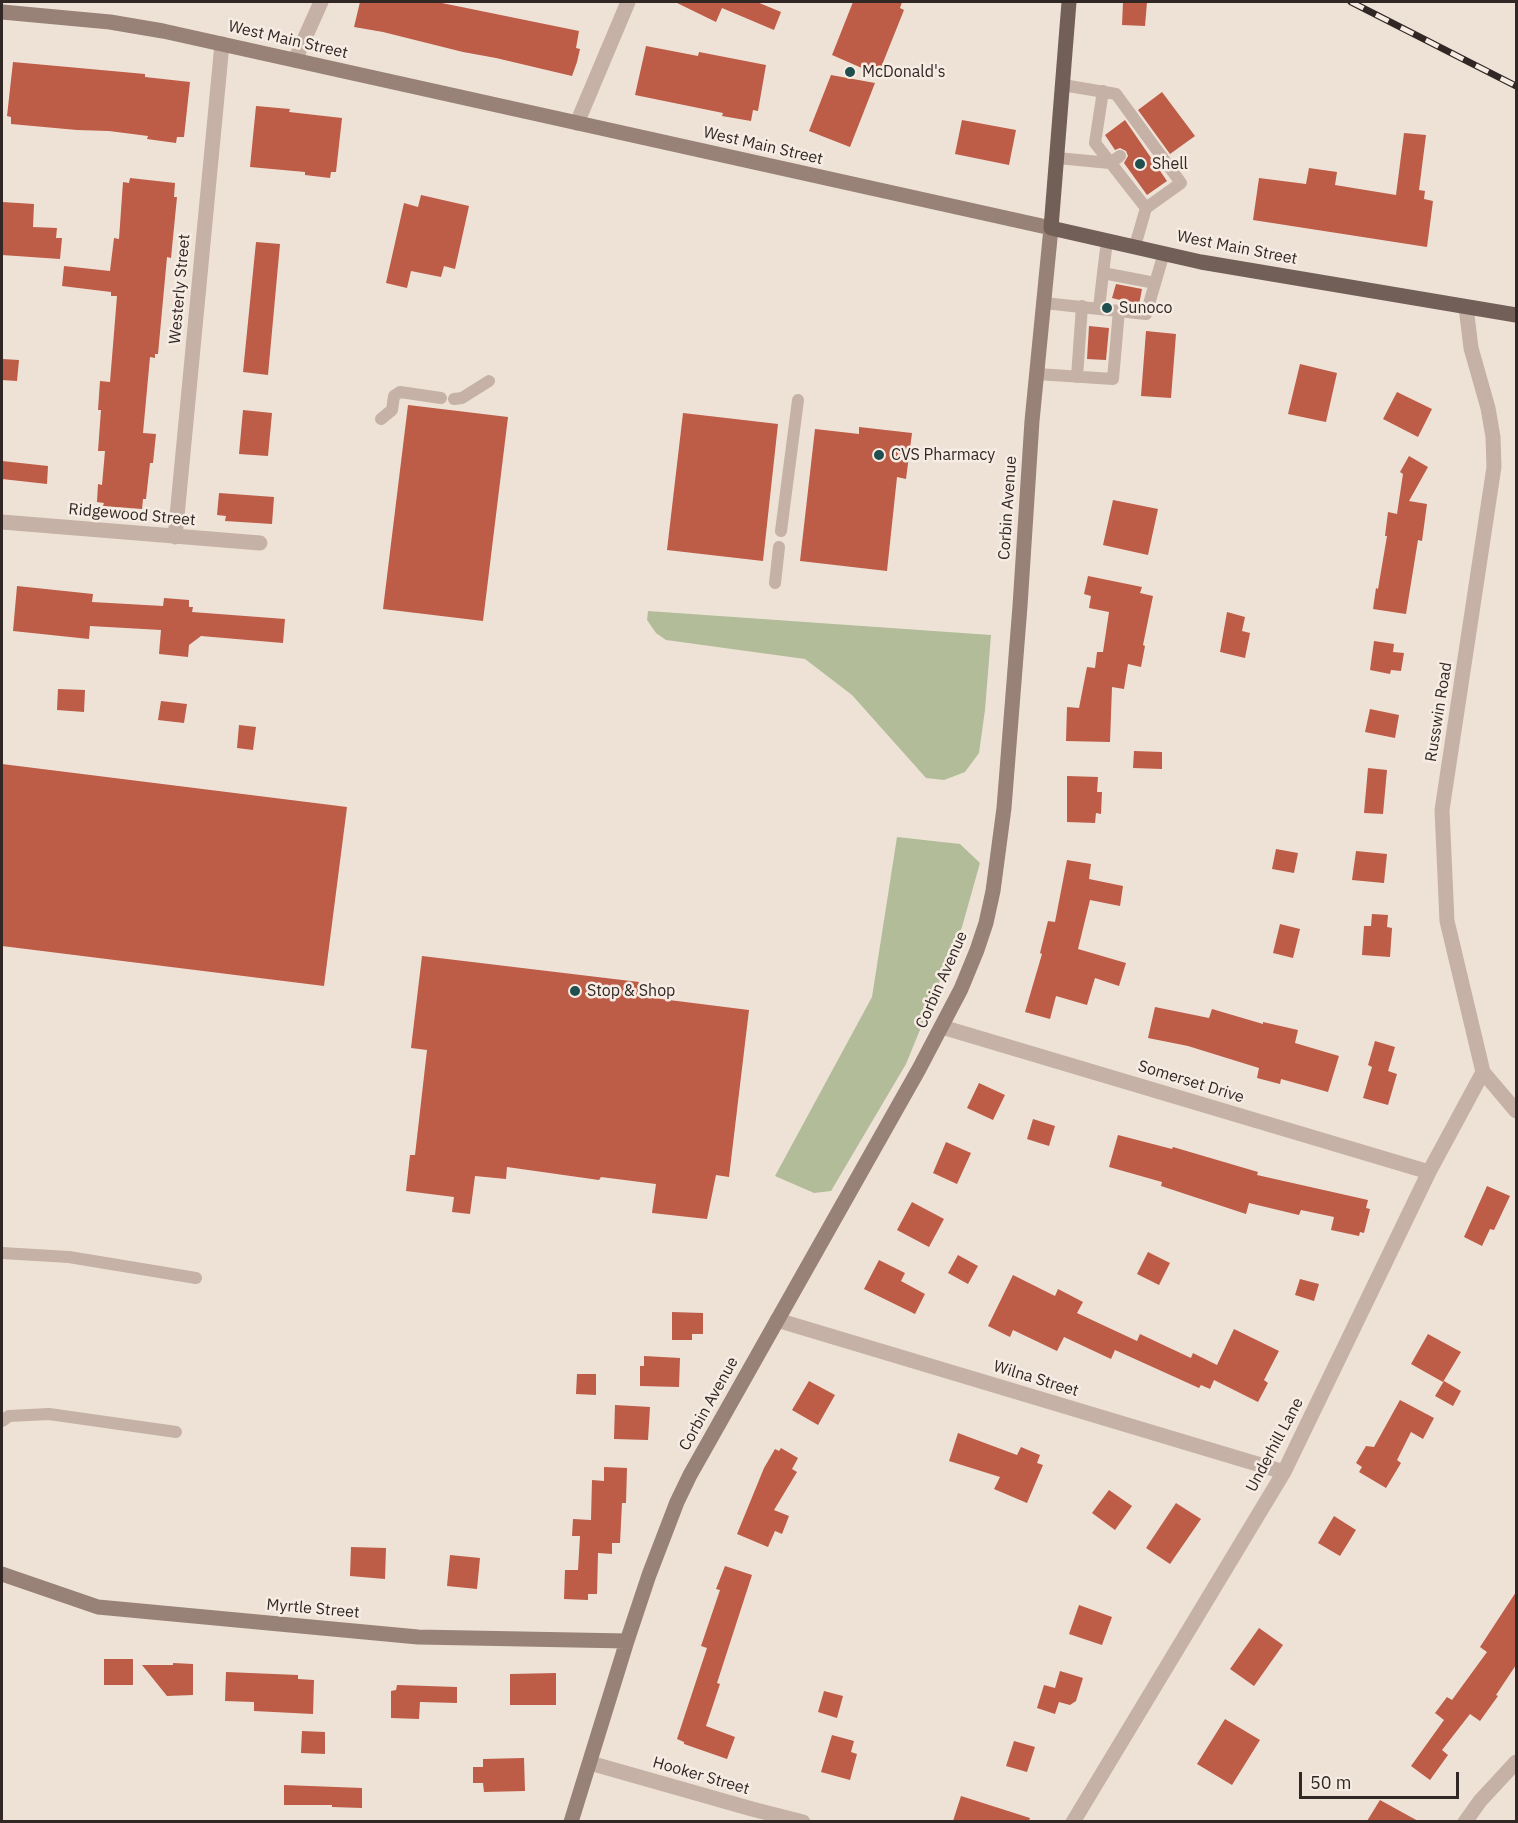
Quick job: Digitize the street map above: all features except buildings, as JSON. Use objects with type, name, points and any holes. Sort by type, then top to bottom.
[{"type":"main road","name":"Corbin Avenue","points":[[571,1821],[627,1641],[677,1502],[690,1475],[942,1027],[977,950],[993,891],[998,860],[1069,2]]},
{"type":"main road","name":"West Main Street","points":[[2,12],[110,22],[222,44],[1218,265],[1516,315]]},
{"type":"main road","name":"Myrtle Street","points":[[2,1574],[98,1607],[418,1637],[627,1641]]},
{"type":"street","points":[[295,60],[321,2]]},
{"type":"street","points":[[577,123],[628,2]]},
{"type":"street","name":"Westerly Street","points":[[175,537],[222,44]]},
{"type":"street","name":"Russwin Road","points":[[1466,307],[1471,348],[1488,408],[1493,437],[1494,466],[1442,810],[1447,921],[1483,1072],[1516,1111]]},
{"type":"street","name":"Ridgewood Street","points":[[2,522],[260,543]]},
{"type":"street","name":"Somerset Drive","points":[[942,1027],[1429,1172]]},
{"type":"street","name":"Underhill Lane","points":[[1074,1821],[1284,1472],[1429,1172],[1483,1072]]},
{"type":"street","name":"Wilna Street","points":[[777,1320],[1284,1472]]},
{"type":"street","name":"Hooker Street","points":[[590,1762],[752,1809],[803,1821]]},
{"type":"street","points":[[1465,1821],[1479,1801],[1516,1762]]},
{"type":"lane","points":[[1063,85],[1116,94],[1143,139],[1165,169],[1181,183],[1146,208],[1134,246]]},
{"type":"lane","points":[[1103,91],[1095,143],[1115,159],[1137,189],[1146,208]]},
{"type":"lane","points":[[1057,158],[1115,159]]},
{"type":"lane","points":[[1099,308],[1107,241]]},
{"type":"lane","points":[[1044,303],[1146,314],[1164,253]]},
{"type":"lane","points":[[1103,273],[1155,283]]},
{"type":"lane","points":[[1077,377],[1082,306]]},
{"type":"lane","points":[[1037,374],[1113,379],[1119,310]]},
{"type":"lane","points":[[381,419],[392,411],[394,396],[400,392],[448,399],[462,398],[489,381]]},
{"type":"lane","points":[[781,531],[798,400]]},
{"type":"lane","points":[[775,583],[779,547]]},
{"type":"lane","points":[[2,1253],[69,1257],[196,1278]]},
{"type":"lane","points":[[2,1421],[9,1416],[50,1414],[176,1432]]},
{"type":"green space","points":[[648,611],[991,635],[979,753],[965,772],[944,780],[926,778],[852,695],[805,659],[666,640],[656,633],[647,620]]},
{"type":"green space","points":[[897,837],[960,844],[980,863],[962,927],[906,1064],[831,1191],[814,1193],[775,1176],[872,997]]},
{"type":"railway","points":[[1351,2],[1516,86]]},
{"type":"place","name":"McDonald's","points":[[850,72]]},
{"type":"place","name":"Shell","points":[[1140,164]]},
{"type":"place","name":"Sunoco","points":[[1107,308]]},
{"type":"place","name":"CVS Pharmacy","points":[[879,455]]},
{"type":"place","name":"Stop & Shop","points":[[575,991]]}]
